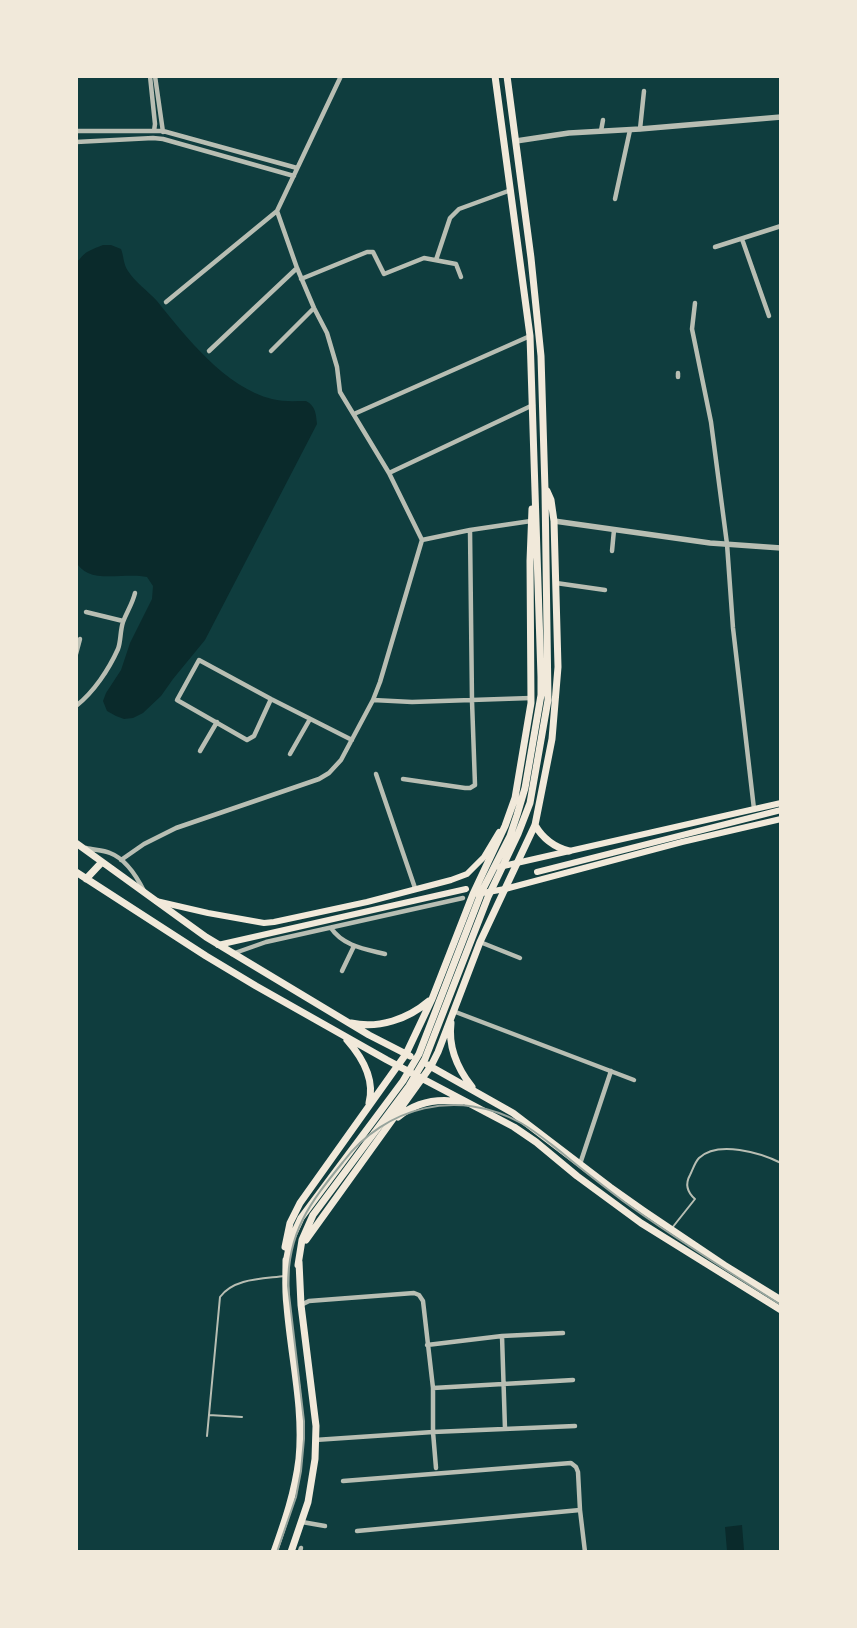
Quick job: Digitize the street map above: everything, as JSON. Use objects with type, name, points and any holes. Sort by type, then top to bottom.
[{"type":"main road","points":[[291,1552],[308,1502],[315,1459],[316,1426],[298,1265],[302,1240],[313,1215],[418,1073],[488,897],[518,834],[530,802],[548,700],[535,494],[530,336],[495,76]]},
{"type":"main road","points":[[286,1263],[290,1242],[301,1218],[412,1068],[482,891],[510,836],[526,788],[540,695],[544,613],[546,490],[541,356],[507,76]]},
{"type":"main road","points":[[298,1265],[302,1246],[313,1228],[431,1066],[480,942],[535,825],[552,739],[558,667],[554,521],[551,500],[546,490]]},
{"type":"main road","points":[[274,1552],[293,1493],[300,1445],[299,1406],[287,1306],[285,1276],[286,1236],[295,1212],[406,1054],[432,998],[473,894],[505,826],[515,798],[531,698],[531,521],[535,494]]},
{"type":"main road","points":[[484,869],[569,852],[781,803]]},
{"type":"main road","points":[[537,872],[781,810]]},
{"type":"main road","points":[[473,894],[505,889],[682,842],[781,819]]},
{"type":"main road","points":[[535,825],[541,835],[548,841],[560,849],[569,852]]},
{"type":"main road","points":[[153,900],[208,912],[274,922],[367,902],[467,874],[484,857],[500,830],[505,826]]},
{"type":"main road","points":[[79,845],[145,892],[153,900],[232,954],[346,1022],[474,1089],[520,1117],[610,1187],[724,1265],[781,1300]]},
{"type":"main road","points":[[86,879],[102,862]]},
{"type":"main road","points":[[76,872],[206,956],[339,1034],[524,1133],[589,1185],[641,1223],[781,1310]]},
{"type":"main road","points":[[218,945],[466,889]]},
{"type":"main road","points":[[346,1022],[366,1024],[397,1020],[419,1009],[432,998]]},
{"type":"main road","points":[[453,1010],[450,1029],[454,1056],[463,1076],[474,1089]]},
{"type":"main road","points":[[339,1034],[354,1047],[365,1066],[371,1093],[368,1107]]},
{"type":"main road","points":[[391,1122],[407,1110],[427,1102],[448,1100],[468,1104]]},
{"type":"main road","points":[[356,1125],[370,1127],[378,1139]]},
{"type":"street","points":[[150,76],[154,138]]},
{"type":"street","points":[[155,76],[163,139]]},
{"type":"street","points":[[166,302],[277,211],[341,76]]},
{"type":"street","points":[[640,129],[644,91]]},
{"type":"street","points":[[516,141],[546,135],[781,118]]},
{"type":"street","points":[[601,131],[603,120]]},
{"type":"street","points":[[615,199],[630,130]]},
{"type":"street","points":[[76,131],[163,131],[297,168]]},
{"type":"street","points":[[76,142],[163,139],[294,176]]},
{"type":"street","points":[[436,260],[450,218],[459,209],[511,190]]},
{"type":"street","points":[[121,860],[144,844],[176,828],[319,779],[329,773],[341,760],[373,700],[387,662],[422,540],[389,472],[340,392],[337,367],[328,333],[314,308],[297,268],[277,211]]},
{"type":"street","points":[[714,247],[781,226]]},
{"type":"street","points":[[742,239],[768,316]]},
{"type":"street","points":[[302,279],[367,252],[375,253],[384,274],[424,258],[456,264],[461,277]]},
{"type":"street","points":[[209,351],[297,268]]},
{"type":"street","points":[[695,303],[692,329],[711,422],[727,544],[733,628],[754,809]]},
{"type":"street","points":[[271,350],[314,308]]},
{"type":"street","points":[[354,414],[530,336]]},
{"type":"street","points":[[389,472],[533,405]]},
{"type":"street","points":[[422,540],[470,530],[531,521]]},
{"type":"street","points":[[554,521],[727,544],[781,548]]},
{"type":"street","points":[[403,779],[465,788],[475,785],[470,530]]},
{"type":"street","points":[[612,551],[614,530]]},
{"type":"street","points":[[556,583],[605,590]]},
{"type":"street","points":[[76,706],[84,700],[104,674],[118,648],[123,621],[132,605],[135,593]]},
{"type":"street","points":[[86,612],[123,621]]},
{"type":"street","points":[[76,654],[80,639]]},
{"type":"street","points":[[271,700],[254,736],[246,740],[177,700],[199,660],[271,700],[352,740]]},
{"type":"street","points":[[373,700],[412,702],[531,698]]},
{"type":"street","points":[[290,754],[310,719]]},
{"type":"street","points":[[200,751],[217,722]]},
{"type":"street","points":[[376,774],[415,888]]},
{"type":"street","points":[[79,845],[110,853],[121,860],[138,877],[145,892]]},
{"type":"street","points":[[232,954],[266,942],[464,898]]},
{"type":"street","points":[[331,928],[340,939],[354,946],[385,954]]},
{"type":"street","points":[[480,942],[520,958]]},
{"type":"street","points":[[342,971],[354,946]]},
{"type":"street","points":[[453,1010],[634,1080]]},
{"type":"street","points":[[580,1164],[611,1071]]},
{"type":"street","points":[[302,1305],[309,1301],[414,1293],[419,1295],[423,1301],[433,1388],[433,1432],[436,1468]]},
{"type":"street","points":[[427,1345],[502,1336],[563,1333]]},
{"type":"street","points":[[502,1336],[505,1429]]},
{"type":"street","points":[[433,1388],[574,1380]]},
{"type":"street","points":[[315,1440],[433,1432],[575,1426]]},
{"type":"street","points":[[343,1481],[571,1464],[576,1467],[578,1472],[585,1552]]},
{"type":"street","points":[[357,1531],[580,1510]]},
{"type":"street","points":[[302,1522],[325,1526]]},
{"type":"lane","points":[[671,1229],[694,1199],[688,1189],[687,1181],[697,1159],[702,1155],[718,1150],[735,1149],[767,1156],[781,1163]]},
{"type":"lane","points":[[207,1436],[220,1297],[228,1288],[248,1280],[285,1276]]},
{"type":"lane","points":[[209,1415],[242,1417]]},
{"type":"water","points":[[103,245],[111,245],[121,249],[125,266],[131,275],[157,301],[180,330],[223,372],[255,393],[272,399],[306,401],[314,408],[317,424],[205,640],[161,696],[143,713],[133,718],[124,719],[107,711],[103,701],[121,670],[130,643],[152,599],[153,586],[147,577],[94,575],[84,571],[76,563],[76,261],[84,254]]},
{"type":"water","points":[[742,1525],[744,1550],[727,1551],[725,1527]]},
{"type":"railway","points":[[277,1552],[296,1497],[304,1439],[304,1421],[288,1286],[292,1249],[303,1219],[311,1205],[343,1162],[360,1143],[380,1127],[401,1116],[424,1108],[449,1105],[473,1106],[497,1112],[521,1123],[642,1215],[781,1305]]}]
